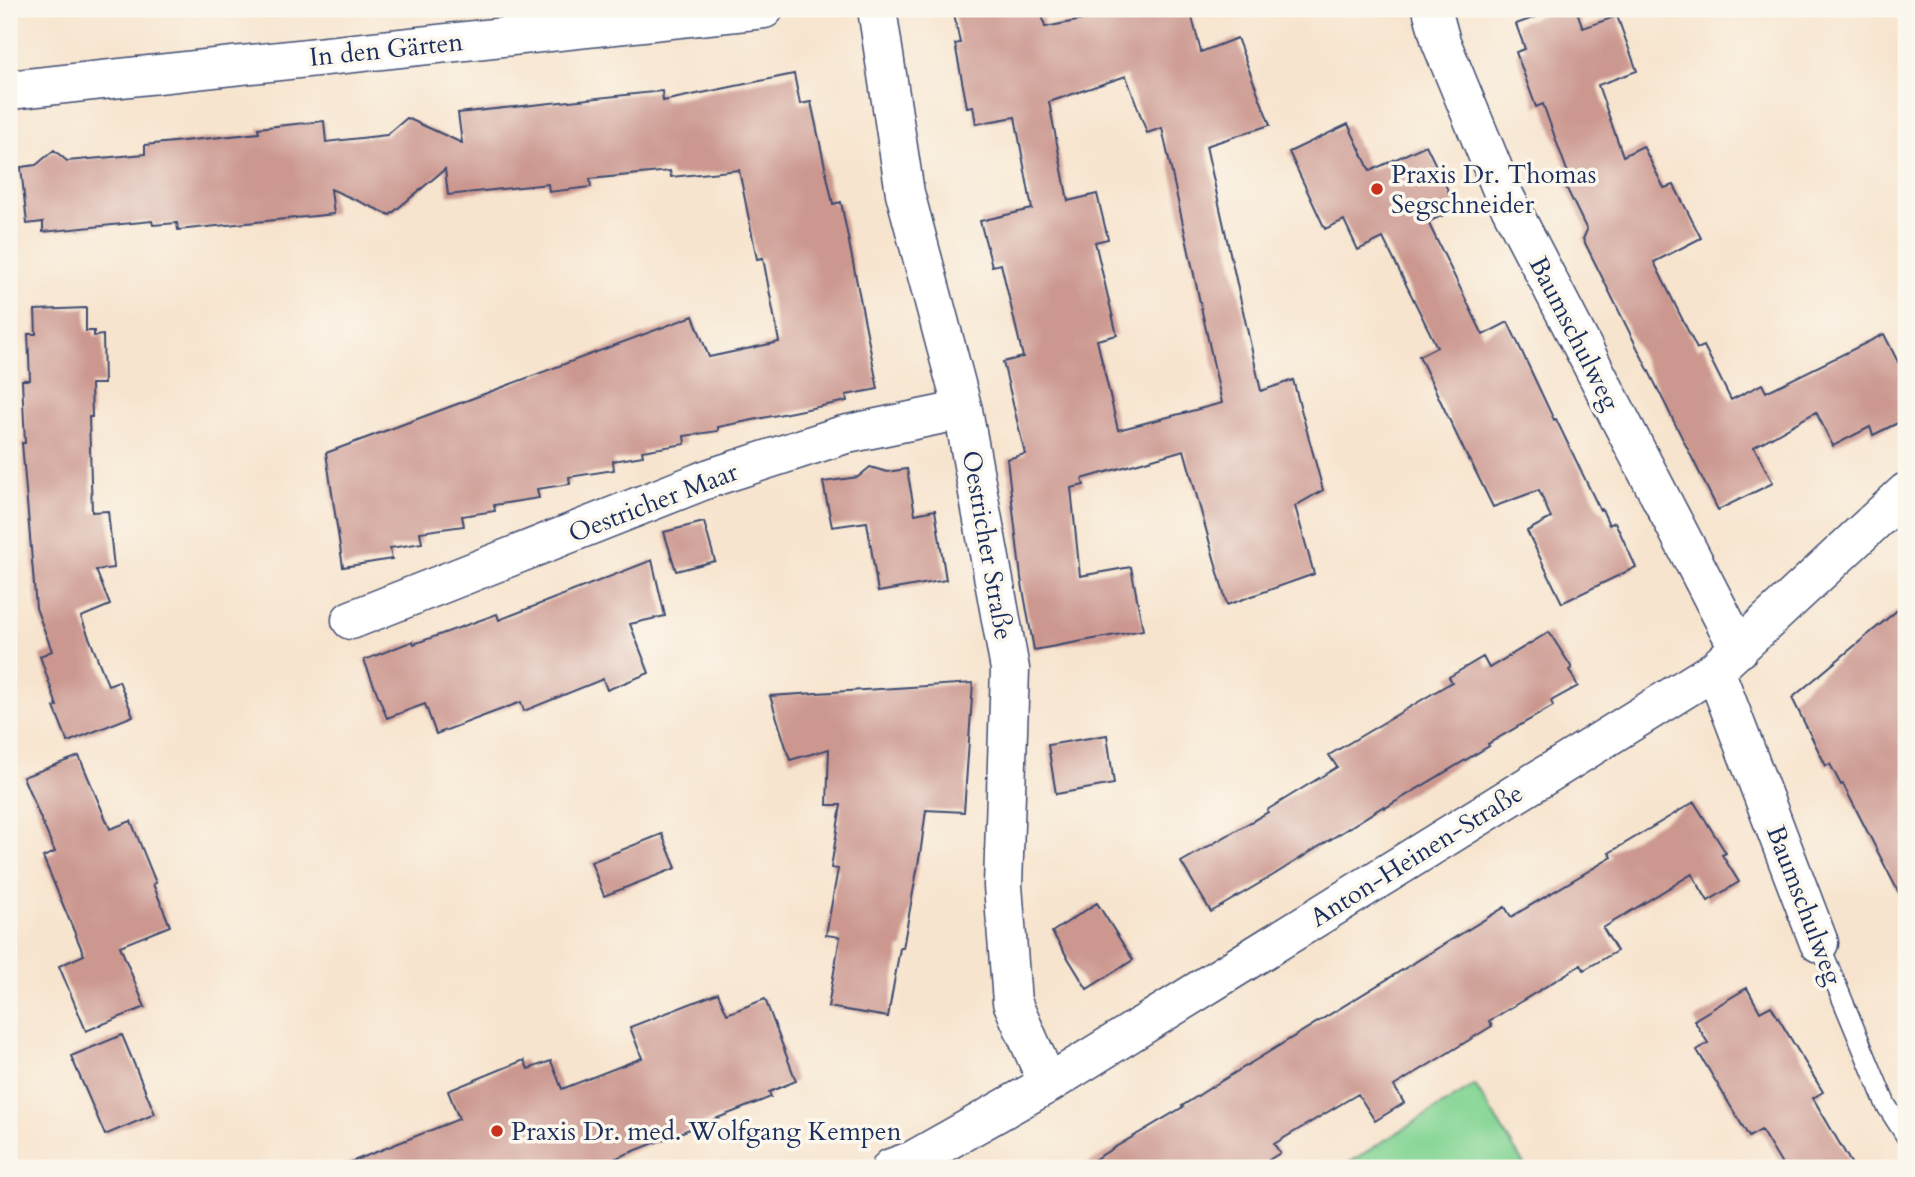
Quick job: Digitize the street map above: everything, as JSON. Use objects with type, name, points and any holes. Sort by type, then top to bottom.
[{"type":"street","name":"In den Gärten","points":[[9,90],[764,9]]},
{"type":"street","name":"Oestricher Straße","points":[[877,9],[905,193],[963,410],[1010,669],[1003,886],[1012,1002],[1048,1084]]},
{"type":"street","name":"Baumschulweg","points":[[1432,9],[1441,42],[1504,195],[1727,659],[1819,943]]},
{"type":"street","name":"Oestricher Maar","points":[[351,620],[710,478],[843,435],[963,410]]},
{"type":"street","name":"Anton-Heinen-Straße","points":[[891,1168],[913,1160],[1048,1084],[1727,659],[1906,492]]},
{"type":"lane","name":"Baumschulweg","points":[[1819,943],[1886,1105],[1906,1136]]},
{"type":"green space","points":[[1475,1085],[1526,1168],[1340,1168]]},
{"type":"building","points":[[953,9],[1041,9],[1045,27],[1140,9],[1190,9],[1201,52],[1237,38],[1270,125],[1206,146],[1261,391],[1293,380],[1323,490],[1295,506],[1314,574],[1227,605],[1184,450],[1082,479],[1084,485],[1071,488],[1080,576],[1131,567],[1143,630],[1034,650],[1021,578],[1007,459],[1025,454],[1003,362],[1023,357],[1001,264],[992,266],[980,221],[1032,209],[1015,117],[976,124],[973,106],[967,107],[955,44],[960,43]],"holes":[[[1126,76],[1147,133],[1162,128],[1222,403],[1118,430],[1097,340],[1117,335],[1095,242],[1108,239],[1097,194],[1068,201],[1049,102]]]},
{"type":"building","points":[[1558,9],[1576,9],[1583,28],[1617,16],[1637,71],[1598,85],[1623,156],[1643,146],[1664,188],[1674,185],[1701,238],[1654,262],[1697,349],[1704,346],[1731,400],[1762,384],[1766,392],[1884,334],[1906,378],[1906,419],[1873,435],[1870,427],[1833,446],[1816,412],[1754,447],[1773,483],[1718,510],[1583,239],[1587,230],[1565,185],[1571,182],[1543,104],[1536,107],[1516,52],[1525,49],[1516,24]]},
{"type":"building","points":[[794,74],[800,104],[811,102],[833,204],[841,202],[878,389],[846,395],[847,401],[718,427],[718,431],[684,436],[685,444],[642,451],[643,456],[613,461],[614,470],[569,477],[570,484],[537,489],[539,498],[494,505],[495,511],[462,516],[464,526],[420,532],[422,543],[390,548],[392,559],[343,567],[326,453],[693,316],[709,357],[779,342],[763,258],[757,259],[739,170],[671,177],[670,171],[590,179],[591,187],[549,192],[548,184],[448,195],[445,169],[390,215],[331,189],[334,214],[178,230],[177,223],[153,225],[152,221],[43,232],[43,222],[27,224],[21,167],[36,165],[54,150],[67,161],[145,154],[145,145],[259,133],[258,128],[324,121],[326,142],[387,135],[407,118],[462,143],[458,113],[662,91],[663,101]]},
{"type":"building","points":[[1348,124],[1370,171],[1426,145],[1457,209],[1428,222],[1483,335],[1508,322],[1600,510],[1602,509],[1609,525],[1615,522],[1636,567],[1562,603],[1527,531],[1551,518],[1539,490],[1493,507],[1419,356],[1437,347],[1383,238],[1358,250],[1344,220],[1325,229],[1289,152]]},
{"type":"building","points":[[86,308],[86,331],[94,331],[94,336],[103,335],[104,384],[91,384],[92,417],[89,417],[92,512],[108,511],[114,568],[96,570],[110,605],[81,617],[108,685],[119,681],[133,716],[68,742],[54,707],[57,706],[40,656],[52,651],[36,608],[22,443],[25,443],[22,380],[30,380],[28,334],[36,334],[35,310]]},
{"type":"building","points":[[870,467],[887,472],[907,469],[915,514],[935,510],[946,580],[878,592],[867,522],[832,527],[823,482],[858,477]]},
{"type":"building","points":[[704,522],[715,561],[676,571],[664,532]]},
{"type":"building","points":[[652,560],[665,616],[630,624],[649,673],[607,690],[603,679],[524,711],[521,702],[436,734],[425,704],[387,718],[364,660],[497,614],[499,620]]},
{"type":"building","points":[[1906,603],[1906,907],[1843,784],[1841,785],[1830,764],[1826,766],[1792,698]]},
{"type":"building","points":[[1549,632],[1572,668],[1569,670],[1578,686],[1551,701],[1553,706],[1488,744],[1489,746],[1385,808],[1384,806],[1211,912],[1181,862],[1268,812],[1267,810],[1337,767],[1329,755],[1452,682],[1449,677],[1483,657],[1489,668]]},
{"type":"building","points":[[973,683],[964,812],[926,810],[903,948],[900,948],[888,1017],[828,1007],[840,937],[826,935],[838,869],[831,868],[841,805],[827,805],[829,749],[790,760],[770,696]]},
{"type":"building","points":[[1107,735],[1114,784],[1056,794],[1048,745]]},
{"type":"building","points":[[79,756],[110,829],[131,821],[170,926],[120,946],[145,1007],[86,1031],[59,966],[84,955],[43,857],[55,852],[23,777]]},
{"type":"building","points":[[1694,802],[1726,853],[1722,855],[1739,882],[1708,901],[1692,874],[1603,928],[1617,951],[1584,970],[1581,965],[1489,1021],[1492,1026],[1394,1086],[1404,1103],[1375,1121],[1358,1094],[1274,1144],[1280,1153],[1256,1168],[1080,1168],[1505,907],[1511,917],[1612,857],[1609,853]]},
{"type":"building","points":[[662,834],[676,868],[604,896],[591,862]]},
{"type":"building","points":[[1097,903],[1133,960],[1087,989],[1052,932]]},
{"type":"building","points":[[1747,988],[1760,1012],[1771,1006],[1823,1092],[1813,1098],[1854,1168],[1784,1168],[1761,1130],[1749,1137],[1697,1050],[1708,1043],[1694,1020]]},
{"type":"building","points":[[718,993],[727,1014],[765,999],[796,1081],[769,1092],[771,1097],[591,1168],[341,1168],[459,1119],[448,1091],[524,1060],[528,1069],[551,1061],[562,1089],[642,1058],[630,1027]]},
{"type":"building","points":[[122,1035],[155,1114],[105,1135],[71,1056]]},
{"type":"place","name":"Praxis Dr. Thomas Segschneider","points":[[1377,189]]},
{"type":"place","name":"Praxis Dr. med. Wolfgang Kempen","points":[[497,1131]]}]
